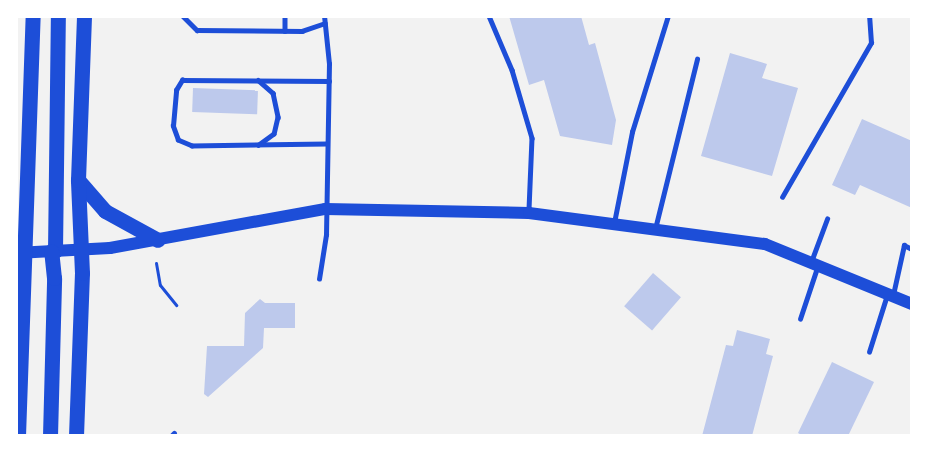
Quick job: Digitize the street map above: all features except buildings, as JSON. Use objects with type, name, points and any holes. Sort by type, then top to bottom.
[{"type":"highway","points":[[18,435],[20,253],[33,16]]},
{"type":"highway","points":[[50,435],[58,16]]},
{"type":"highway","points":[[76,435],[80,249],[78,180],[84,16]]},
{"type":"highway","points":[[78,180],[105,212],[158,240]]},
{"type":"main road","points":[[20,253],[158,240],[326,209],[529,213],[765,244],[912,304]]},
{"type":"lane","points":[[183,16],[197,30],[303,31],[324,20],[329,81],[326,235],[320,279]]},
{"type":"lane","points":[[285,16],[285,31]]},
{"type":"lane","points":[[489,16],[512,70],[532,138],[529,213]]},
{"type":"lane","points":[[614,223],[632,132],[668,16]]},
{"type":"lane","points":[[782,197],[871,43],[869,16]]},
{"type":"lane","points":[[655,229],[697,59]]},
{"type":"lane","points":[[327,144],[192,146],[178,140],[173,126],[176,90],[182,80],[329,81]]},
{"type":"lane","points":[[257,80],[273,93],[278,117],[274,134],[259,145]]},
{"type":"lane","points":[[800,319],[827,219]]},
{"type":"lane","points":[[869,352],[891,294],[904,245],[912,249]]},
{"type":"path","points":[[156,263],[160,285],[176,305]]}]
